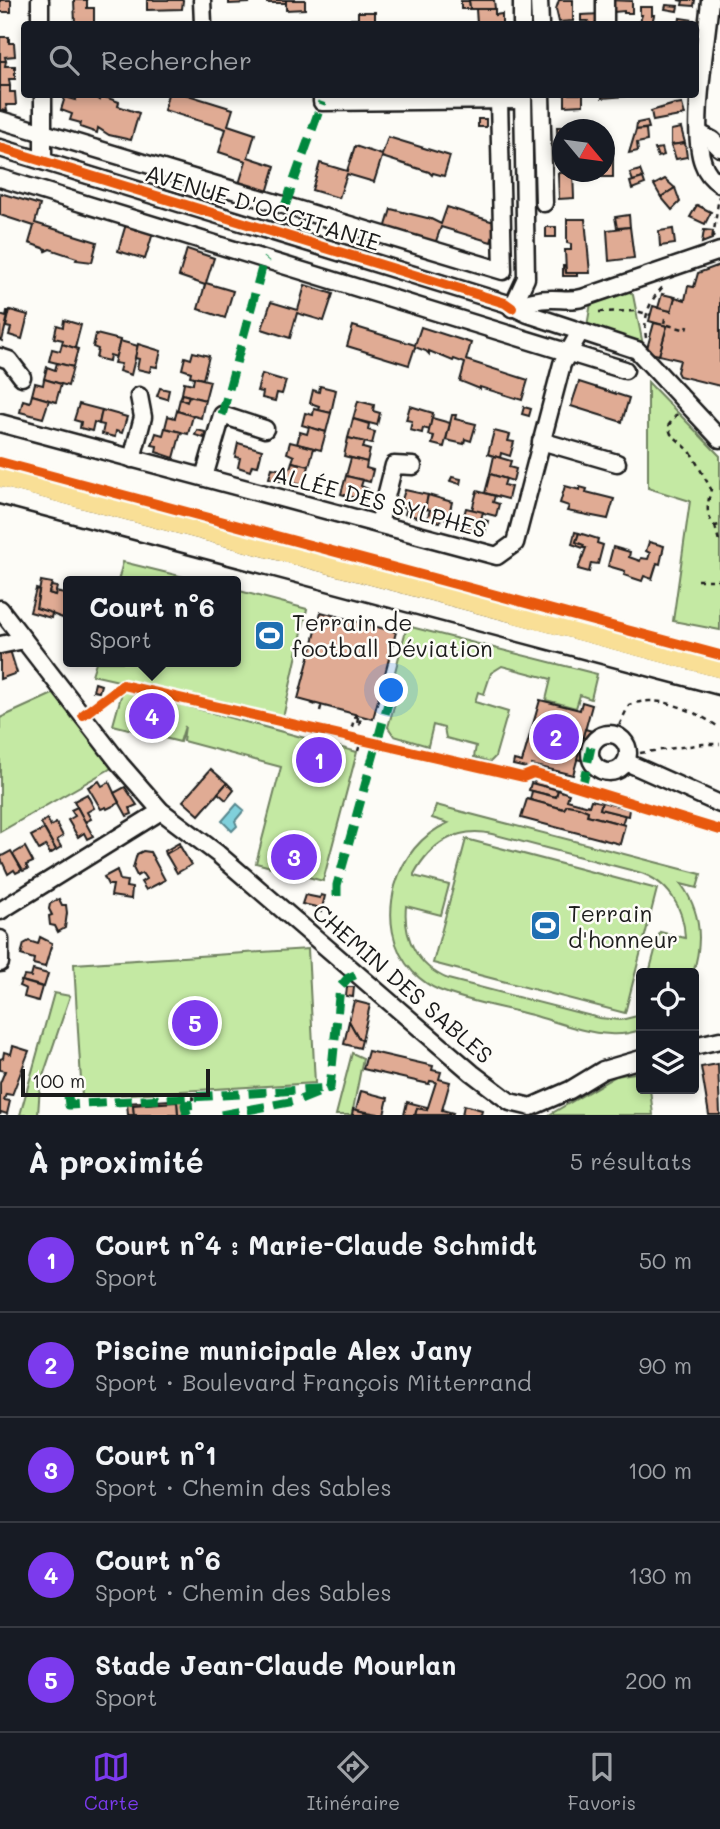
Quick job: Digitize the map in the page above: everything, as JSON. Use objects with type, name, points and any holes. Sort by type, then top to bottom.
[{"type":"main road","points":[[0,477],[720,668]]},
{"type":"street","points":[[40,0],[40,21]]},
{"type":"street","points":[[202,0],[203,21]]},
{"type":"street","points":[[522,0],[522,21]]},
{"type":"street","points":[[539,0],[540,21]]},
{"type":"street","points":[[605,0],[605,21]]},
{"type":"street","points":[[710,0],[699,133],[702,162],[713,180],[720,184]]},
{"type":"street","points":[[43,98],[43,161]]},
{"type":"street","points":[[322,98],[323,102],[515,98]]},
{"type":"street","points":[[512,307],[526,278],[523,98]]},
{"type":"street","points":[[541,98],[544,203]]},
{"type":"street","points":[[499,100],[503,271]]},
{"type":"street","points":[[0,120],[526,278],[540,293],[552,299]]},
{"type":"street","points":[[699,133],[720,148]]},
{"type":"street","name":"AVENUE D'OCCITANIE","points":[[0,148],[505,303],[572,330],[637,350],[645,358]]},
{"type":"street","points":[[0,178],[565,355],[625,370]]},
{"type":"street","points":[[512,307],[529,301],[572,301],[671,274],[715,253]]},
{"type":"street","points":[[572,301],[572,330]]},
{"type":"street","name":"ALLÉE DES SYLPHES","points":[[0,423],[496,556],[515,544],[572,330]]},
{"type":"street","points":[[0,357],[9,360],[22,377]]},
{"type":"street","points":[[645,358],[720,439]]},
{"type":"street","points":[[132,459],[143,418],[139,396]]},
{"type":"street","points":[[204,477],[222,415],[265,429]]},
{"type":"street","points":[[541,441],[617,464]]},
{"type":"street","points":[[379,524],[394,465],[412,466]]},
{"type":"street","points":[[0,495],[720,686]]},
{"type":"street","name":"CHEMIN DES SABLES","points":[[0,610],[120,764],[161,811],[218,854],[446,1053],[477,1072],[521,1111],[546,1102],[603,1070],[636,1060]]},
{"type":"street","points":[[0,645],[24,640]]},
{"type":"street","points":[[633,758],[618,771],[611,772],[596,768],[592,762],[591,747],[600,735],[615,734],[627,744],[633,758],[720,804]]},
{"type":"street","points":[[0,911],[161,811]]},
{"type":"street","points":[[0,939],[0,963]]},
{"type":"street","points":[[699,1045],[720,1040]]},
{"type":"path","points":[[715,253],[720,190]]},
{"type":"path","points":[[645,358],[651,351],[644,324],[655,294],[671,274]]},
{"type":"path","points":[[599,313],[624,311],[649,314]]},
{"type":"path","points":[[665,318],[664,324],[687,330],[688,325]]},
{"type":"path","points":[[680,411],[676,418],[683,426]]},
{"type":"path","points":[[680,411],[672,417],[668,426],[671,434],[690,451],[711,489],[706,510],[710,520],[718,525],[720,545]]},
{"type":"path","points":[[692,436],[701,446]]},
{"type":"path","points":[[697,580],[720,580]]},
{"type":"path","points":[[615,734],[629,705],[642,699],[667,703],[696,714],[720,728]]},
{"type":"path","points":[[311,702],[321,707],[320,711]]},
{"type":"path","points":[[349,737],[355,716],[358,717],[359,725],[361,718]]},
{"type":"path","points":[[358,751],[360,744]]},
{"type":"path","points":[[633,758],[703,744],[720,744]]},
{"type":"path","points":[[184,1102],[192,1101],[192,1096]]},
{"type":"green space","points":[[627,289],[633,295],[643,345],[587,326],[591,303]]},
{"type":"green space","points":[[648,382],[720,456],[720,630],[673,621],[690,501],[648,488]]},
{"type":"green space","points":[[123,562],[180,576],[119,576]]},
{"type":"green space","name":"Terrain de football Déviation","points":[[241,591],[307,609],[283,718],[92,675],[94,667],[241,667]]},
{"type":"green space","points":[[407,626],[597,674],[591,699],[580,695],[576,708],[546,700],[551,679],[502,666],[491,673],[484,694],[478,692],[475,702],[508,712],[495,757],[490,762],[474,757],[476,746],[446,738],[444,728],[433,725],[428,746],[394,736],[388,727],[399,689],[391,687]]},
{"type":"green space","points":[[123,689],[357,752],[323,881],[256,863],[281,767],[183,741],[185,726],[180,742],[113,725]]},
{"type":"green space","points":[[57,692],[115,766],[0,832],[0,718]]},
{"type":"green space","points":[[436,805],[701,874],[697,888],[681,884],[693,905],[698,927],[694,968],[650,968],[660,932],[685,938],[678,906],[666,889],[649,876],[479,832],[456,835],[436,846],[414,874],[449,885],[441,915],[406,906],[407,929],[420,959],[448,979],[599,1018],[621,1020],[636,1016],[636,1031],[618,1034],[590,1032],[461,998],[428,984],[413,972],[400,953],[393,932],[391,909],[398,876],[408,857],[429,834],[448,823],[432,818]]},
{"type":"green space","name":"Terrain d'honneur","points":[[466,839],[657,889],[625,1013],[433,963]]},
{"type":"green space","points":[[308,949],[315,1083],[82,1097],[74,964]]},
{"type":"green space","points":[[54,993],[70,996],[40,1085],[38,1115],[20,1115]]},
{"type":"green space","points":[[352,1053],[363,1058],[352,1115],[336,1115]]},
{"type":"green space","points":[[636,1073],[636,1094],[651,1094],[653,1115],[549,1115],[616,1076]]},
{"type":"water","points":[[237,804],[244,810],[235,821],[237,826],[232,831],[222,821]]},
{"type":"building","points":[[0,0],[11,0],[11,12],[0,12]]},
{"type":"building","points":[[74,0],[87,0],[87,8],[94,8],[94,21],[75,21]]},
{"type":"building","points":[[147,0],[183,0],[182,9],[147,10]]},
{"type":"building","points":[[229,0],[248,0],[249,3],[229,4]]},
{"type":"building","points":[[267,0],[286,0],[286,3],[267,3]]},
{"type":"building","points":[[286,0],[305,0],[305,9],[286,10]]},
{"type":"building","points":[[469,0],[494,0],[495,9],[470,9]]},
{"type":"building","points":[[559,0],[573,0],[573,21],[559,21],[556,9]]},
{"type":"building","points":[[608,0],[632,1],[632,13],[614,12],[614,7],[608,7]]},
{"type":"building","points":[[678,0],[695,0],[694,6],[682,5],[683,1]]},
{"type":"building","points":[[461,1],[469,1],[470,9],[461,9]]},
{"type":"building","points":[[666,5],[678,6],[677,11],[665,9]]},
{"type":"building","points":[[640,7],[652,7],[653,21],[640,21]]},
{"type":"building","points":[[476,9],[495,9],[495,15],[502,14],[502,21],[477,21]]},
{"type":"building","points":[[358,12],[375,12],[375,21],[351,21],[358,19]]},
{"type":"building","points":[[601,14],[601,21],[581,21],[581,15]]},
{"type":"building","points":[[0,37],[9,37],[9,43],[14,43],[15,56],[5,57],[6,61],[0,61]]},
{"type":"building","points":[[0,61],[6,61],[5,66],[15,66],[15,79],[9,79],[10,86],[0,86]]},
{"type":"building","points":[[0,86],[10,86],[10,92],[15,92],[16,105],[6,105],[7,111],[0,110]]},
{"type":"building","points":[[65,98],[108,98],[119,102],[118,106],[139,113],[131,140],[109,135],[98,128],[97,133],[70,120],[72,114],[61,110]]},
{"type":"building","points":[[167,98],[198,98],[233,109],[228,125],[255,134],[248,157],[275,166],[267,193],[239,184],[246,161],[219,152],[226,129],[164,110]]},
{"type":"building","points":[[565,98],[583,98],[583,105],[565,106]]},
{"type":"building","points":[[682,104],[685,115],[653,121],[651,111]]},
{"type":"building","points":[[478,119],[486,119],[486,127],[478,127]]},
{"type":"building","points":[[647,121],[649,128],[636,130],[637,123]]},
{"type":"building","points":[[681,128],[685,143],[671,145],[671,130]]},
{"type":"building","points":[[646,129],[647,141],[637,143],[638,151],[629,153],[636,130]]},
{"type":"building","points":[[388,137],[450,156],[444,176],[432,175],[382,157],[374,182],[347,174],[339,198],[312,190],[320,163],[347,171],[355,146],[382,155]]},
{"type":"building","points":[[685,143],[687,157],[676,159],[671,145]]},
{"type":"building","points":[[662,148],[664,155],[658,157],[655,149]]},
{"type":"building","points":[[640,170],[643,178],[633,181],[630,173]]},
{"type":"building","points":[[643,178],[645,184],[632,189],[630,182]]},
{"type":"building","points":[[665,179],[675,188],[661,197],[654,185]]},
{"type":"building","points":[[558,182],[573,182],[574,198],[559,199]]},
{"type":"building","points":[[675,188],[680,202],[672,210],[661,197]]},
{"type":"building","points":[[0,193],[40,205],[35,223],[97,242],[92,262],[76,260],[77,258],[50,249],[46,251],[29,243],[34,226],[0,215]]},
{"type":"building","points":[[697,205],[711,212],[705,224],[690,217]]},
{"type":"building","points":[[447,207],[497,223],[491,242],[441,227],[435,244],[385,229],[391,209],[441,224]]},
{"type":"building","points":[[629,215],[630,227],[617,228],[615,217]]},
{"type":"building","points":[[567,219],[585,219],[590,273],[566,273],[565,250],[571,250],[571,244],[567,243]]},
{"type":"building","points":[[126,224],[153,233],[145,259],[118,251]]},
{"type":"building","points":[[546,227],[556,227],[556,237],[546,237]]},
{"type":"building","points":[[630,227],[634,258],[609,261],[607,230]]},
{"type":"building","points":[[673,229],[675,244],[660,246],[659,231]]},
{"type":"building","points":[[704,230],[713,231],[712,239],[702,243]]},
{"type":"building","points":[[187,249],[214,258],[206,283],[233,291],[225,318],[198,309],[205,285],[179,276]]},
{"type":"building","points":[[720,265],[720,386],[679,376],[677,372],[680,360],[659,355],[667,326],[649,321],[653,306],[671,311],[675,297],[685,300],[688,286],[694,287],[698,273]]},
{"type":"building","points":[[563,266],[566,273],[577,273],[577,276],[563,276]]},
{"type":"building","points":[[305,285],[333,294],[324,321],[297,313],[290,338],[262,329],[271,302],[298,310]]},
{"type":"building","points":[[662,294],[675,297],[671,311],[658,308]]},
{"type":"building","points":[[10,310],[28,315],[22,339],[9,335],[11,328],[6,327]]},
{"type":"building","points":[[9,311],[2,341],[0,315],[6,317]]},
{"type":"building","points":[[64,320],[81,325],[75,348],[54,338],[57,325],[63,327]]},
{"type":"building","points":[[654,323],[667,326],[659,355],[646,352]]},
{"type":"building","points":[[353,326],[415,345],[421,327],[471,343],[466,360],[528,380],[522,400],[460,381],[465,363],[429,351],[429,354],[415,347],[409,365],[347,346]]},
{"type":"building","points":[[96,334],[120,340],[116,357],[110,355],[109,361],[96,358],[98,349],[93,347]]},
{"type":"building","points":[[120,341],[138,346],[131,375],[119,371],[121,364],[114,363]]},
{"type":"building","points":[[62,344],[78,349],[73,367],[49,361],[52,349],[60,351]]},
{"type":"building","points":[[138,344],[161,351],[157,367],[151,366],[150,372],[137,369],[139,359],[135,358]]},
{"type":"building","points":[[193,352],[209,356],[203,379],[190,376],[191,372],[182,369],[185,357],[191,359]]},
{"type":"building","points":[[57,363],[73,367],[68,386],[44,379],[47,367],[55,370]]},
{"type":"building","points":[[262,374],[286,381],[282,394],[277,393],[275,401],[262,398],[263,392],[257,391]]},
{"type":"building","points":[[194,377],[210,381],[205,400],[182,394],[184,382],[193,384]]},
{"type":"building","points":[[44,379],[61,384],[56,402],[32,395],[35,383],[43,385]]},
{"type":"building","points":[[579,382],[629,398],[622,422],[571,406]]},
{"type":"building","points":[[320,386],[336,390],[331,413],[318,410],[319,406],[310,403],[313,390],[319,392]]},
{"type":"building","points":[[160,388],[169,390],[167,399],[157,396]]},
{"type":"building","points":[[182,394],[189,396],[187,402],[180,399]]},
{"type":"building","points":[[32,395],[49,400],[43,418],[20,412],[23,400],[30,402]]},
{"type":"building","points":[[189,396],[205,400],[201,418],[177,411],[180,399],[187,402]]},
{"type":"building","points":[[358,401],[374,405],[373,411],[380,413],[377,425],[353,419]]},
{"type":"building","points":[[79,404],[102,410],[99,424],[94,422],[92,431],[80,428],[81,422],[74,420]]},
{"type":"building","points":[[410,406],[433,413],[430,430],[423,428],[422,433],[410,430],[412,421],[406,420]]},
{"type":"building","points":[[524,407],[531,409],[529,416],[522,414]]},
{"type":"building","points":[[314,409],[331,413],[326,432],[302,425],[305,413],[313,415]]},
{"type":"building","points":[[102,410],[127,417],[122,433],[116,431],[115,437],[102,434],[104,425],[99,424]]},
{"type":"building","points":[[177,411],[193,416],[188,434],[165,428],[168,416],[175,418]]},
{"type":"building","points":[[452,415],[456,415],[455,419],[476,424],[471,441],[465,439],[464,444],[446,440]]},
{"type":"building","points":[[432,418],[450,423],[444,447],[432,444],[434,436],[428,435]]},
{"type":"building","points":[[353,419],[369,424],[368,430],[375,432],[372,444],[348,438]]},
{"type":"building","points":[[309,427],[326,432],[321,450],[297,444],[300,432],[307,434]]},
{"type":"building","points":[[165,428],[181,432],[174,458],[156,452],[157,446],[152,445],[156,433],[163,435]]},
{"type":"building","points":[[197,430],[205,432],[204,438],[195,435]]},
{"type":"building","points":[[494,431],[510,435],[508,441],[514,442],[510,456],[501,453],[500,458],[488,454]]},
{"type":"building","points":[[348,438],[365,442],[363,448],[370,450],[367,462],[344,456]]},
{"type":"building","points":[[290,442],[314,448],[309,466],[292,462],[294,456],[287,453]]},
{"type":"building","points":[[238,443],[262,450],[258,466],[252,465],[250,471],[238,467],[240,458],[235,457]]},
{"type":"building","points":[[494,456],[511,461],[509,467],[516,469],[513,481],[490,474]]},
{"type":"building","points":[[351,458],[367,462],[366,468],[373,470],[370,482],[346,476]]},
{"type":"building","points":[[292,462],[309,466],[304,485],[281,478],[284,467],[290,468]]},
{"type":"building","points":[[272,468],[282,470],[280,481],[269,478]]},
{"type":"building","points":[[490,474],[506,479],[504,485],[511,487],[508,499],[485,493]]},
{"type":"building","points":[[346,476],[363,480],[361,486],[368,489],[365,501],[341,494]]},
{"type":"building","points":[[452,477],[461,479],[460,484],[450,481]]},
{"type":"building","points":[[565,486],[580,490],[580,487],[587,489],[586,492],[614,499],[608,519],[567,511],[569,506],[560,503]]},
{"type":"building","points":[[405,490],[428,495],[425,509],[420,507],[417,517],[405,514],[407,508],[400,506]]},
{"type":"building","points":[[477,491],[495,496],[493,502],[499,504],[496,516],[472,510]]},
{"type":"building","points":[[428,495],[452,502],[448,519],[441,517],[440,522],[427,519],[430,510],[425,509]]},
{"type":"building","points":[[466,508],[483,512],[481,519],[488,521],[485,533],[461,527]]},
{"type":"building","points":[[575,532],[579,533],[576,542],[584,545],[583,548],[572,544]]},
{"type":"building","points":[[579,533],[598,539],[597,543],[603,545],[598,564],[591,563],[589,572],[578,569],[586,548],[576,542]]},
{"type":"building","points":[[649,542],[664,546],[660,564],[657,563],[652,579],[644,576],[642,581],[624,575],[625,571],[608,566],[613,547],[630,552],[629,557],[640,561],[641,558],[648,559],[650,553],[646,551]]},
{"type":"building","points":[[41,581],[52,583],[49,593],[63,594],[63,618],[36,608]]},
{"type":"building","points":[[51,586],[57,587],[55,595],[49,593]]},
{"type":"building","points":[[36,589],[39,590],[36,608],[52,613],[51,618],[30,612]]},
{"type":"building","points":[[321,612],[396,632],[373,719],[298,699]]},
{"type":"building","points":[[10,650],[17,673],[0,679],[0,653]]},
{"type":"building","points":[[95,683],[101,685],[99,692],[93,691]]},
{"type":"building","points":[[540,700],[580,710],[582,702],[592,705],[573,775],[532,765],[531,769],[513,765],[514,760],[522,762]]},
{"type":"building","points":[[585,729],[592,731],[585,749],[588,749],[584,761],[577,759]]},
{"type":"building","points":[[211,769],[227,783],[199,815],[183,801]]},
{"type":"building","points":[[535,779],[559,786],[558,790],[534,784]]},
{"type":"building","points":[[99,781],[102,786],[109,782],[119,803],[101,809],[88,787]]},
{"type":"building","points":[[227,783],[234,790],[226,800],[218,793]]},
{"type":"building","points":[[531,783],[558,790],[556,797],[529,790]]},
{"type":"building","points":[[125,787],[137,805],[130,808],[132,814],[127,816],[114,793]]},
{"type":"building","points":[[558,790],[569,794],[567,800],[589,806],[591,800],[602,802],[600,809],[625,815],[622,824],[587,815],[588,811],[578,807],[567,805],[564,809],[530,800],[532,791],[556,797]]},
{"type":"building","points":[[87,794],[94,808],[87,812],[91,819],[85,822],[74,801]]},
{"type":"building","points":[[603,797],[627,804],[626,808],[602,802]]},
{"type":"building","points":[[527,799],[564,809],[567,805],[578,807],[588,811],[587,815],[625,825],[620,844],[521,818]]},
{"type":"building","points":[[602,802],[629,809],[628,816],[600,809]]},
{"type":"building","points":[[77,807],[93,836],[87,839],[84,833],[78,837],[68,820],[75,816],[71,810]]},
{"type":"building","points":[[47,819],[51,826],[56,823],[63,836],[57,840],[61,847],[56,850],[41,823]]},
{"type":"building","points":[[44,829],[56,850],[50,854],[46,846],[39,850],[31,836]]},
{"type":"building","points":[[179,843],[180,846],[166,854],[165,851]]},
{"type":"building","points":[[180,846],[191,865],[177,873],[166,854]]},
{"type":"building","points":[[25,847],[33,862],[26,865],[28,869],[23,871],[13,854]]},
{"type":"building","points":[[11,851],[22,870],[16,873],[14,870],[8,874],[0,857]]},
{"type":"building","points":[[150,852],[165,880],[146,890],[141,882],[146,879],[142,873],[137,876],[133,868],[137,854]]},
{"type":"building","points":[[117,870],[120,880],[127,881],[126,887],[132,888],[131,899],[111,896],[113,885],[108,885],[104,877]]},
{"type":"building","points":[[305,895],[320,898],[321,895],[325,896],[321,912],[317,911],[317,907],[302,904]]},
{"type":"building","points":[[59,899],[62,905],[66,905],[67,913],[65,928],[58,932],[55,926],[50,925],[49,916],[52,915],[49,909],[50,904]]},
{"type":"building","points":[[40,937],[52,943],[45,967],[33,964],[34,959],[21,955],[24,944],[29,941],[38,944]]},
{"type":"building","points":[[33,970],[48,974],[44,987],[22,981],[24,976],[31,977]]},
{"type":"building","points":[[21,981],[42,987],[38,1001],[24,997],[26,989],[19,986]]},
{"type":"building","points":[[347,987],[354,987],[353,997],[346,996]]},
{"type":"building","points":[[354,1001],[370,1005],[362,1040],[349,1021]]},
{"type":"building","points":[[349,1021],[362,1040],[360,1048],[344,1044]]},
{"type":"building","points":[[13,1046],[29,1051],[12,1095],[6,1094],[4,1100],[10,1101],[7,1114],[1,1112],[0,1115],[0,1083],[5,1071],[0,1070],[0,1059],[3,1058],[4,1052],[11,1054]]},
{"type":"building","points":[[368,1051],[433,1066],[432,1070],[441,1072],[439,1079],[450,1082],[442,1110],[453,1113],[452,1115],[415,1115],[417,1108],[427,1110],[436,1082],[430,1081],[429,1084],[363,1069]]},
{"type":"building","points":[[718,1064],[720,1115],[709,1115],[701,1067]]},
{"type":"building","points":[[361,1091],[388,1098],[384,1115],[356,1110]]},
{"type":"building","points":[[184,1099],[185,1115],[178,1115],[177,1102],[133,1105],[134,1115],[128,1115],[127,1103]]},
{"type":"building","points":[[177,1102],[178,1115],[134,1115],[133,1105]]},
{"type":"building","points":[[407,1102],[427,1107],[427,1110],[417,1108],[415,1115],[404,1115]]},
{"type":"building","points":[[464,1105],[482,1110],[481,1115],[462,1115]]},
{"type":"building","points":[[353,1109],[372,1114],[372,1115],[352,1115]]},
{"type":"marked path","points":[[285,206],[322,102]]},
{"type":"marked path","points":[[222,415],[263,264],[267,259]]},
{"type":"marked path","points":[[337,896],[337,885],[389,700]]},
{"type":"marked path","points":[[582,788],[591,747]]},
{"type":"marked path","points":[[221,1115],[300,1100],[330,1088],[340,987],[348,978],[357,974]]},
{"type":"marked path","points":[[68,1096],[69,1105],[330,1088]]},
{"type":"marked path","points":[[187,1115],[185,1105],[199,1104]]},
{"type":"cycle path","points":[[0,148],[505,303],[512,308]]},
{"type":"cycle path","points":[[0,462],[720,655]]},
{"type":"cycle path","points":[[83,715],[123,685],[523,777],[533,773],[720,830]]},
{"type":"place","name":"Terrain de football Déviation","points":[[269,635]]},
{"type":"place","name":"Court n°6","points":[[152,716]]},
{"type":"place","name":"Piscine municipale Alex Jany","points":[[556,737]]},
{"type":"place","name":"Court n°4 : Marie-Claude Schmidt","points":[[319,760]]},
{"type":"place","name":"Court n°1","points":[[294,857]]},
{"type":"place","name":"Terrain d'honneur","points":[[545,926]]},
{"type":"place","name":"Stade Jean-Claude Mourlan","points":[[195,1023]]}]
